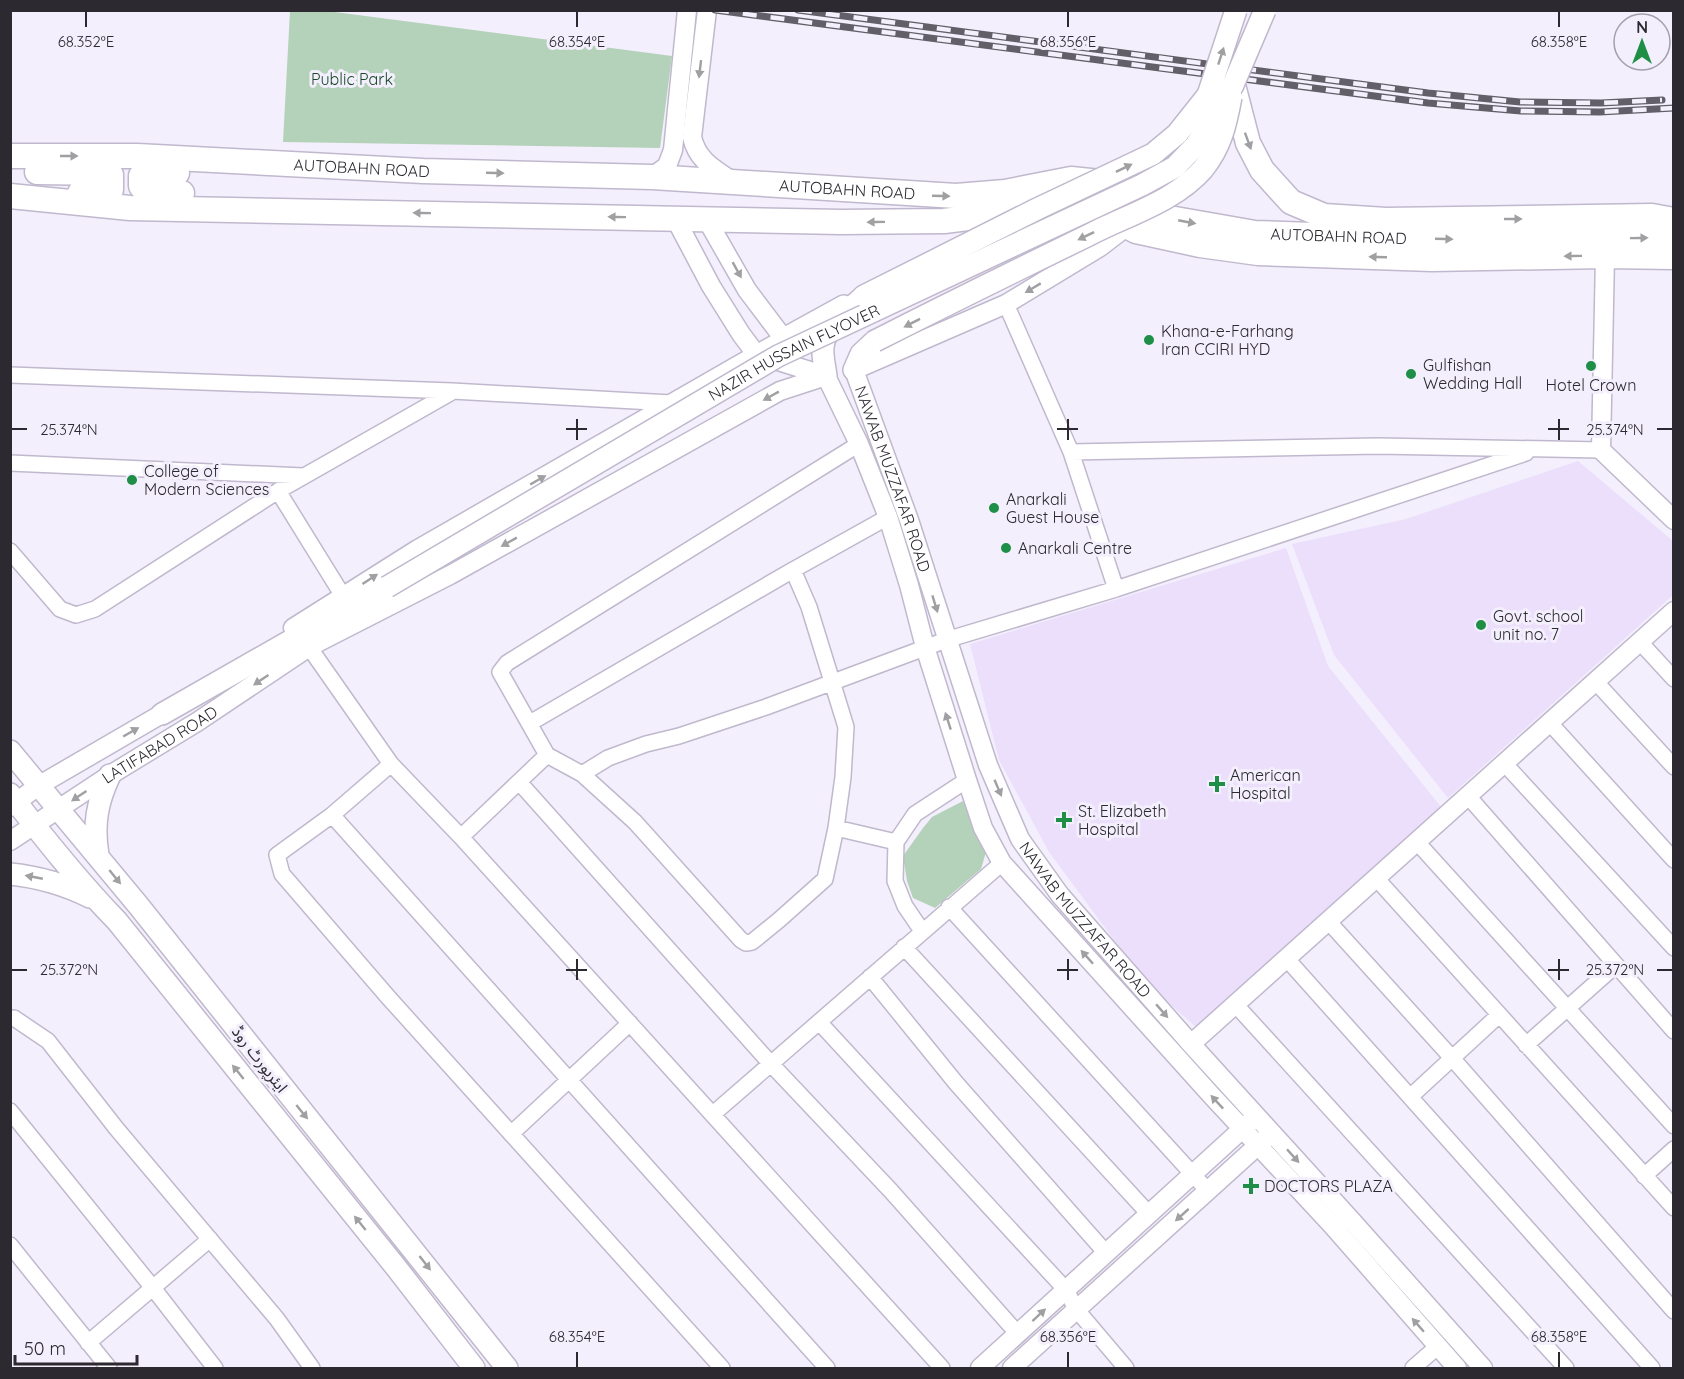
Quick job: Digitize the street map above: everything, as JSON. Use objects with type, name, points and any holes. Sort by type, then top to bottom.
[{"type":"highway","points":[[1233,85],[1248,143],[1262,170],[1291,202],[1316,213],[1338,218],[1386,220],[1663,218]]},
{"type":"highway","name":"AUTOBAHN ROAD","points":[[10,156],[137,156],[434,171],[652,177],[956,196],[1005,192],[1071,179],[1100,182],[1158,216],[1255,233],[1459,240],[1674,237]]},
{"type":"highway","points":[[293,211],[273,196],[145,191],[141,186],[141,176],[145,172],[264,176],[300,165]]},
{"type":"highway","points":[[10,170],[108,173],[111,175],[112,188],[108,192],[17,196]]},
{"type":"highway","name":"AUTOBAHN ROAD","points":[[17,196],[130,208],[841,222],[944,221],[1045,206],[1100,213],[1136,231],[1200,245],[1258,253],[1432,259],[1674,257]]},
{"type":"main road","name":"NAZIR HUSSAIN FLYOVER","points":[[1203,133],[1208,95],[1236,10]]},
{"type":"main road","name":"NAZIR HUSSAIN FLYOVER","points":[[387,587],[778,356],[1163,174],[1184,159],[1233,85],[1265,10]]},
{"type":"main road","points":[[854,370],[861,354],[875,341],[1165,199],[1182,188],[1202,170],[1216,152],[1224,132],[1233,85]]},
{"type":"main road","points":[[784,339],[1037,209],[1153,154],[1177,134],[1208,95]]},
{"type":"main road","points":[[826,376],[823,347],[826,336],[836,322],[864,296]]},
{"type":"main road","points":[[309,647],[387,587]]},
{"type":"main road","points":[[162,714],[387,587]]},
{"type":"main road","name":"ایئرپورٹ روڈ","points":[[10,751],[98,855],[507,1368]]},
{"type":"main road","points":[[98,855],[95,835],[96,814],[101,794],[110,775]]},
{"type":"main road","name":"ایئرپورٹ روڈ","points":[[13,801],[96,900],[117,921],[474,1368]]},
{"type":"main road","points":[[10,874],[35,877],[67,886],[96,900]]},
{"type":"street","points":[[652,177],[667,166],[673,150],[687,10]]},
{"type":"street","points":[[707,10],[692,137],[694,148],[704,162],[734,182]]},
{"type":"street","points":[[854,370],[1006,304],[1100,248],[1148,210]]},
{"type":"street","points":[[675,218],[711,286],[756,354],[826,376]]},
{"type":"street","points":[[707,220],[747,290],[784,339],[823,347]]},
{"type":"street","points":[[1601,450],[1605,256]]},
{"type":"street","points":[[1006,304],[1071,452],[1116,589]]},
{"type":"street","name":"LATIFABAD ROAD","points":[[13,801],[162,714],[256,651],[418,549],[784,339]]},
{"type":"street","name":"NAWAB MUZZAFAR ROAD","points":[[854,370],[909,520],[988,765],[1020,839],[1060,895],[1483,1368]]},
{"type":"street","points":[[10,375],[671,403]]},
{"type":"street","name":"LATIFABAD ROAD","points":[[10,841],[110,775],[197,722],[309,647],[450,575],[780,391],[826,376]]},
{"type":"street","name":"NAWAB MUZZAFAR ROAD","points":[[826,376],[859,444],[888,517],[925,647],[967,780],[983,828],[1002,863],[1242,1129],[1332,1225],[1457,1368]]},
{"type":"street","points":[[10,551],[60,609],[76,615],[95,609],[278,491],[453,392]]},
{"type":"street","points":[[793,570],[809,607],[846,727],[843,777],[836,828],[825,879],[779,921],[752,942],[746,943],[635,822],[582,774],[547,755],[500,672],[502,667],[859,444]]},
{"type":"street","points":[[1071,452],[1378,446],[1601,450],[1674,520]]},
{"type":"street","points":[[582,774],[608,758],[832,683],[946,639],[1116,589],[1536,449]]},
{"type":"street","points":[[10,463],[303,476]]},
{"type":"street","points":[[278,491],[343,596]]},
{"type":"street","points":[[530,723],[888,517]]},
{"type":"street","points":[[1191,1044],[1674,611]]},
{"type":"street","points":[[1640,642],[1674,679]]},
{"type":"street","points":[[309,647],[391,764],[461,837],[942,1368]]},
{"type":"street","points":[[1595,681],[1674,767]]},
{"type":"street","points":[[1549,722],[1674,860]]},
{"type":"street","points":[[461,837],[547,755]]},
{"type":"street","points":[[1503,763],[1674,948]]},
{"type":"street","points":[[391,764],[332,815],[277,855],[282,874],[380,988],[722,1368]]},
{"type":"street","points":[[922,931],[905,906],[895,881],[896,842],[915,814],[967,780]]},
{"type":"street","points":[[519,782],[771,1064],[891,1191],[1017,1334]]},
{"type":"street","points":[[1467,795],[1674,1031]]},
{"type":"street","points":[[332,815],[827,1368]]},
{"type":"street","points":[[836,828],[896,842]]},
{"type":"street","points":[[1416,841],[1674,1126]]},
{"type":"street","points":[[713,1114],[1002,863]]},
{"type":"street","points":[[1376,878],[1674,1208]]},
{"type":"street","points":[[949,907],[1208,1191]]},
{"type":"street","points":[[1328,921],[1452,1058],[1674,1311]]},
{"type":"street","points":[[904,947],[1149,1214]]},
{"type":"street","points":[[1286,958],[1652,1368]]},
{"type":"street","points":[[1526,1045],[1616,965]]},
{"type":"street","points":[[870,977],[956,1083],[1106,1253]]},
{"type":"street","points":[[1235,1004],[1566,1368]]},
{"type":"street","points":[[1410,1097],[1499,1015]]},
{"type":"street","points":[[10,1018],[14,1018],[48,1041],[116,1128],[277,1319],[312,1368]]},
{"type":"street","points":[[819,1022],[1066,1290],[1076,1309],[1126,1368]]},
{"type":"street","points":[[511,1134],[630,1023]]},
{"type":"street","points":[[10,1111],[215,1368]]},
{"type":"street","points":[[980,1368],[1257,1116]]},
{"type":"street","points":[[1012,1368],[1272,1133]]},
{"type":"street","points":[[1644,1176],[1674,1149]]},
{"type":"street","points":[[88,1343],[210,1239]]},
{"type":"street","points":[[10,1245],[109,1368]]},
{"type":"street","points":[[1413,1368],[1437,1347]]},
{"type":"shaded area","name":"Govt. school unit no. 7","points":[[1578,461],[1673,541],[1673,595],[1448,798],[1334,655],[1292,544],[1406,519]]},
{"type":"shaded area","name":"American Hospital","points":[[1286,548],[1328,666],[1441,807],[1196,1027],[1146,983],[1049,852],[999,760],[970,644]]},
{"type":"green space","name":"Public Park","points":[[290,11],[327,11],[672,56],[660,148],[283,142]]},
{"type":"green space","points":[[963,801],[986,852],[981,869],[935,908],[913,898],[907,881],[903,856],[932,817]]},
{"type":"railway","points":[[715,10],[1428,103],[1521,111],[1600,112],[1674,108]]},
{"type":"railway","points":[[798,10],[1428,93],[1520,102],[1601,103],[1662,100]]},
{"type":"place","name":"Khana-e-Farhang Iran CCIRI HYD","points":[[1149,340]]},
{"type":"place","name":"Hotel Crown","points":[[1591,366]]},
{"type":"place","name":"Gulfishan Wedding Hall","points":[[1411,374]]},
{"type":"place","name":"College of Modern Sciences","points":[[132,480]]},
{"type":"place","name":"Anarkali Guest House","points":[[994,508]]},
{"type":"place","name":"Anarkali Centre","points":[[1006,548]]},
{"type":"place","name":"Govt. school unit no. 7","points":[[1481,625]]},
{"type":"place","name":"American Hospital","points":[[1217,784]]},
{"type":"place","name":"St. Elizabeth Hospital","points":[[1064,820]]},
{"type":"place","name":"DOCTORS PLAZA","points":[[1251,1186]]}]
